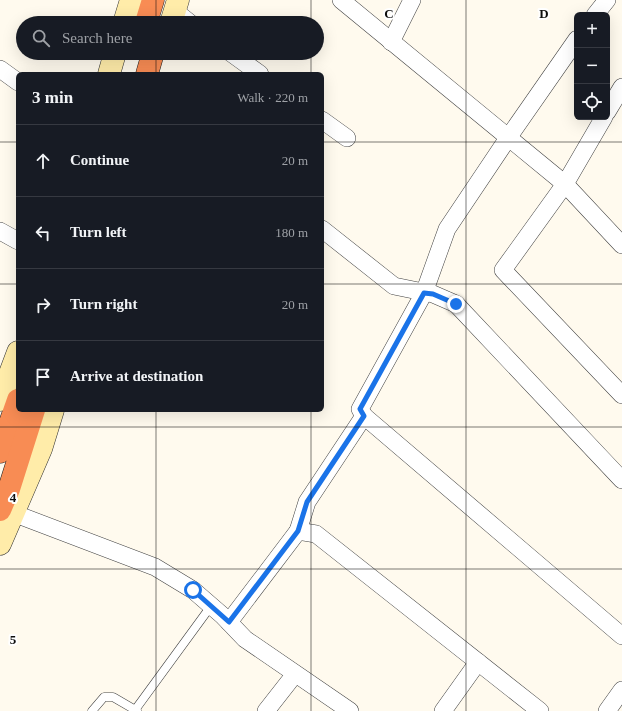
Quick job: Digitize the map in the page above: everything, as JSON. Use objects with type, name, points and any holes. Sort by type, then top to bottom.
[{"type":"highway","points":[[148,16],[153,0]]},
{"type":"highway","points":[[132,72],[135,60]]},
{"type":"highway","points":[[148,72],[151,60]]},
{"type":"highway","points":[[0,452],[16,406]]},
{"type":"highway","points":[[7,511],[9,489],[33,412]]},
{"type":"main road","points":[[126,16],[131,0]]},
{"type":"main road","points":[[110,72],[113,60]]},
{"type":"main road","points":[[158,72],[161,60]]},
{"type":"main road","points":[[0,400],[16,357]]},
{"type":"main road","points":[[0,544],[7,511],[41,449],[52,412]]},
{"type":"street","points":[[341,0],[565,184],[622,245]]},
{"type":"street","points":[[391,42],[412,0]]},
{"type":"street","points":[[597,12],[607,0]]},
{"type":"street","points":[[574,43],[508,138],[448,229],[424,293],[360,409],[364,416],[622,636]]},
{"type":"street","points":[[241,60],[257,72]]},
{"type":"street","points":[[0,69],[16,81]]},
{"type":"street","points":[[614,108],[622,87]]},
{"type":"street","points":[[602,120],[565,184],[503,270],[622,396]]},
{"type":"street","points":[[324,121],[347,138]]},
{"type":"street","points":[[0,231],[16,240]]},
{"type":"street","points":[[324,231],[394,286],[433,294],[456,304],[622,480]]},
{"type":"street","points":[[229,622],[298,531],[307,502],[364,416]]},
{"type":"street","points":[[7,511],[156,567],[193,590],[245,638],[350,711]]},
{"type":"street","points":[[298,531],[316,534],[540,711]]},
{"type":"street","points":[[443,711],[478,662]]},
{"type":"street","points":[[266,711],[295,674]]},
{"type":"street","points":[[607,711],[622,690]]},
{"type":"lane","points":[[92,711],[104,697],[113,697],[136,710],[211,606]]},
{"type":"route","points":[[193,590],[229,622],[298,531],[307,502],[364,416],[360,409],[424,293],[433,294],[456,304]]}]
